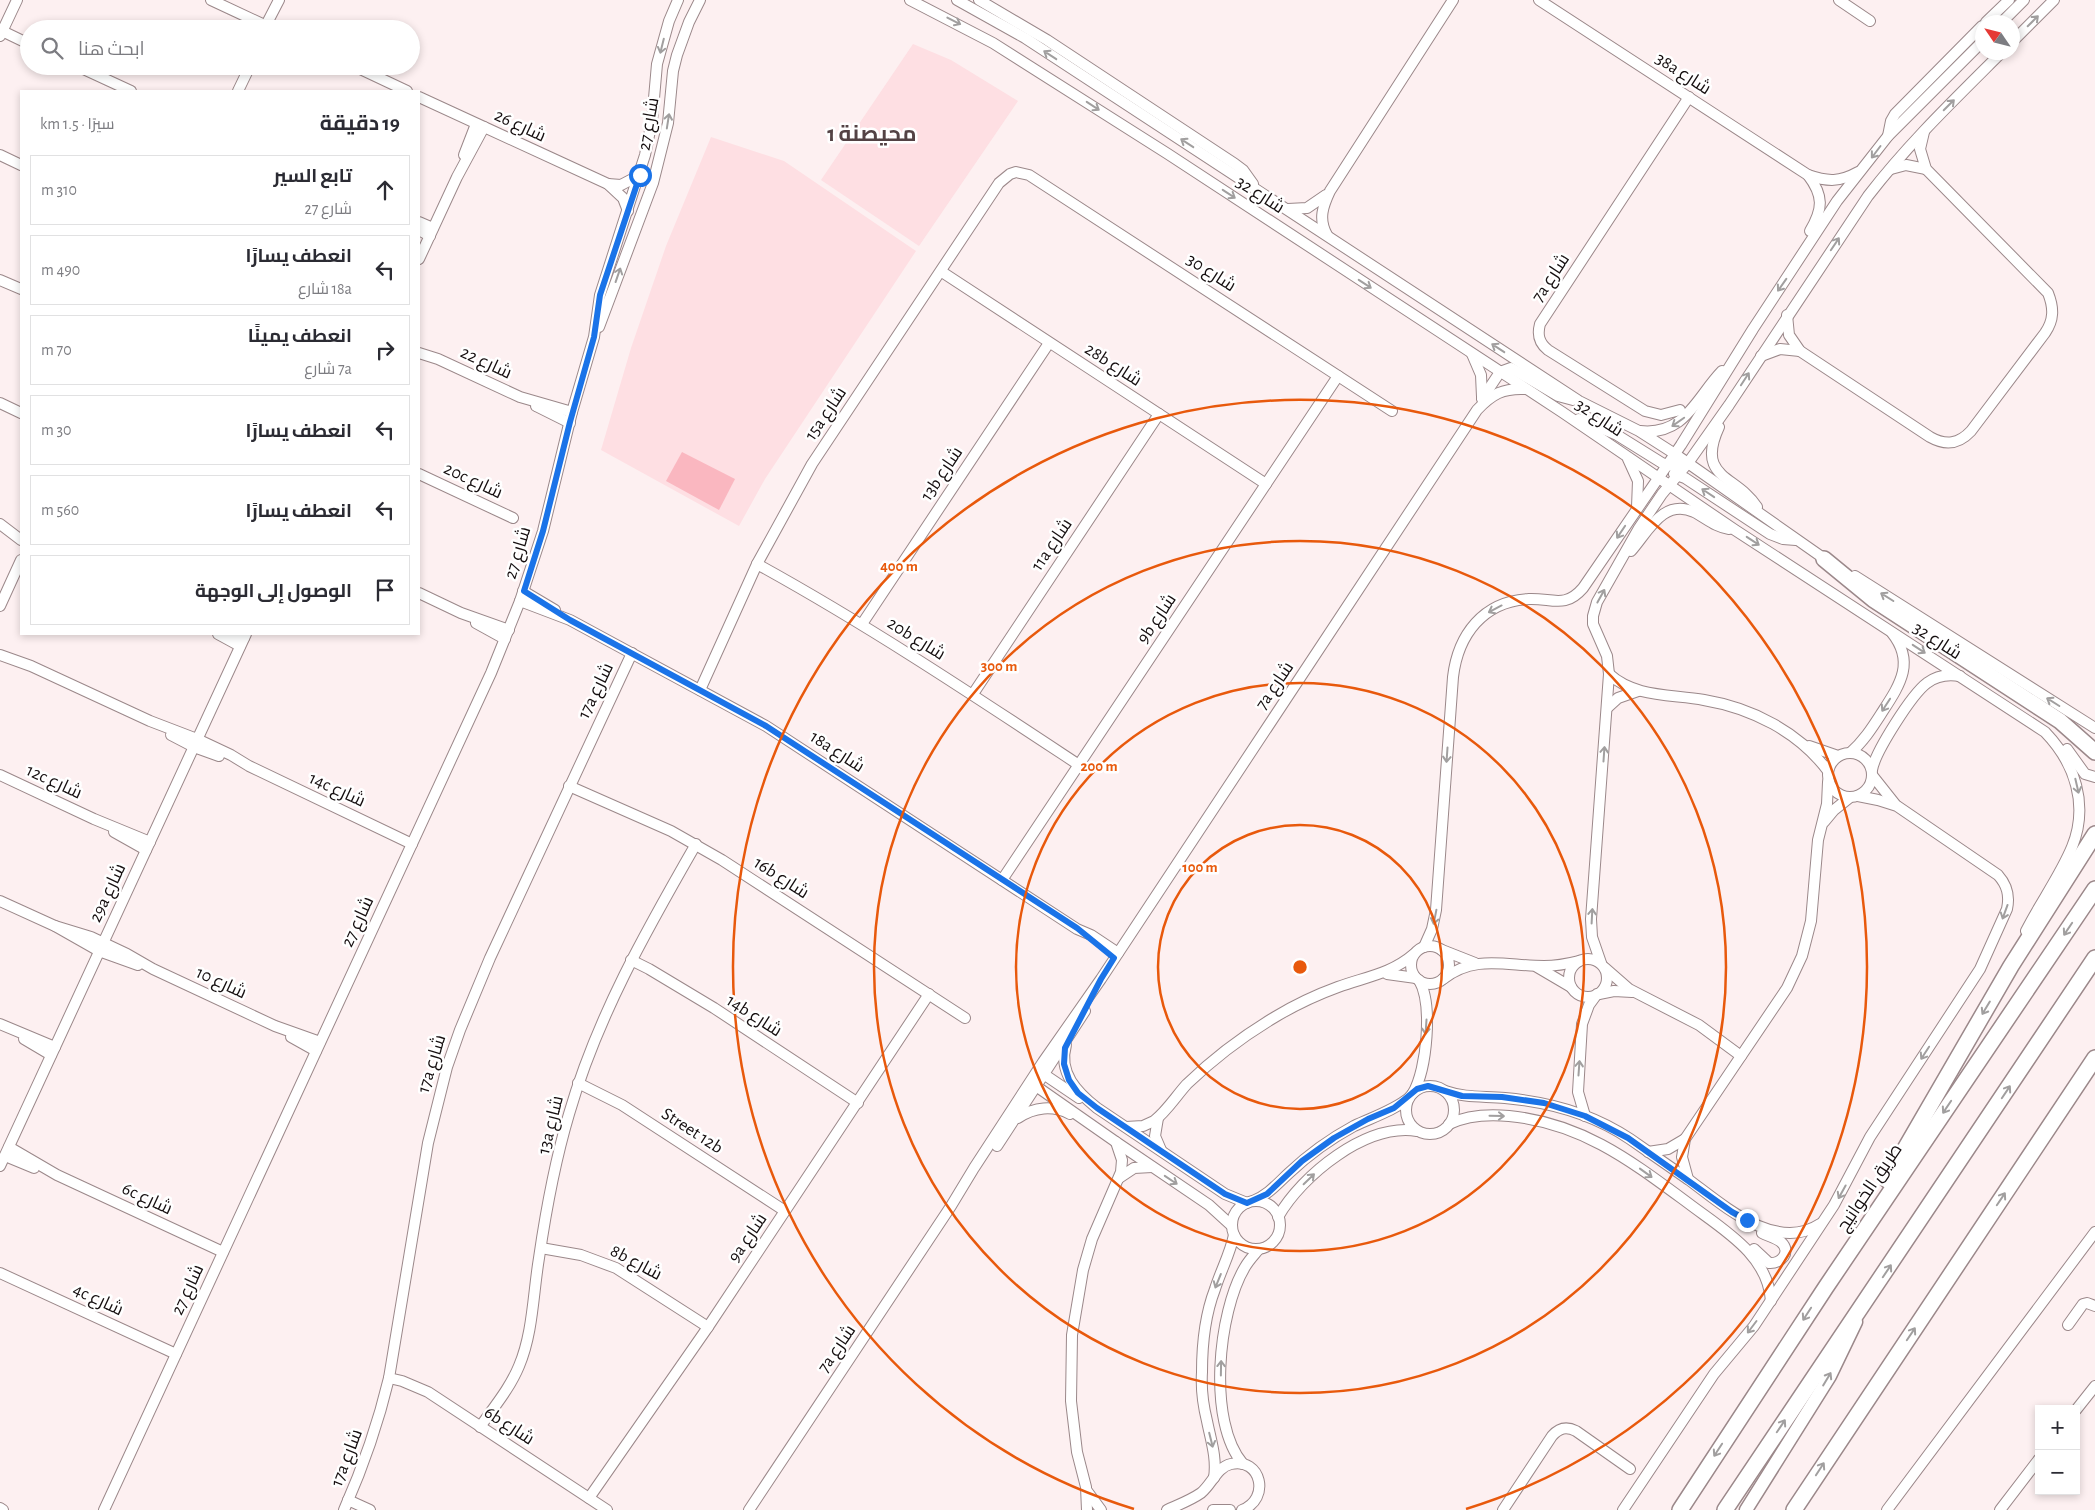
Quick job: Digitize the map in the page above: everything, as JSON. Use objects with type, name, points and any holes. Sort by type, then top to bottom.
[{"type":"highway","points":[[1824,559],[1861,590],[1934,640],[2060,721],[2095,752]]},
{"type":"highway","points":[[1826,1287],[2011,966],[2095,834]]},
{"type":"highway","name":"طريق الخوانيج","points":[[1680,1510],[1826,1287],[2095,889]]},
{"type":"highway","points":[[1725,1510],[2095,958]]},
{"type":"highway","points":[[1794,1510],[2095,1058]]},
{"type":"main road","points":[[1746,1510],[1830,1376],[1852,1334],[1860,1311]]},
{"type":"street","points":[[16,0],[1,32],[20,40]]},
{"type":"street","points":[[211,0],[252,20]]},
{"type":"street","points":[[272,20],[280,0]]},
{"type":"street","name":"شارع 27","points":[[594,337],[600,295],[640,175],[652,121],[657,64],[662,42],[678,0]]},
{"type":"street","points":[[689,22],[693,0]]},
{"type":"street","name":"شارع 27","points":[[104,1508],[507,635],[543,531],[571,417],[594,337],[655,175],[668,123],[673,72],[689,22],[700,0]]},
{"type":"street","name":"شارع 32","points":[[910,0],[974,32],[1011,54],[1526,388],[1735,530],[2045,732],[2067,760],[2079,794],[2080,812],[2072,847],[2031,921],[2011,966]]},
{"type":"street","name":"شارع 32","points":[[957,0],[1025,38],[1579,401],[1639,431],[1675,454],[1824,559],[2095,728]]},
{"type":"street","points":[[979,0],[1047,40],[1235,164],[1243,170],[1254,187]]},
{"type":"street","points":[[1328,236],[1322,217],[1324,204],[1330,191],[1453,0]]},
{"type":"street","name":"38a شارع","points":[[1539,0],[1808,175],[1824,180],[1838,181],[1861,171]]},
{"type":"street","points":[[1839,0],[1870,20]]},
{"type":"street","points":[[1993,15],[2009,0]]},
{"type":"street","points":[[2009,15],[2024,0]]},
{"type":"street","points":[[2020,34],[2054,0]]},
{"type":"street","points":[[1888,136],[1891,121],[1895,114],[1975,33]]},
{"type":"street","points":[[1126,1127],[1144,1126],[1158,1118],[1202,1069],[1249,1033],[1316,996],[1353,982],[1383,974],[1400,966],[1424,947],[1432,930],[1436,910],[1453,677],[1459,648],[1476,622],[1501,605],[1530,599],[1562,602],[1577,595],[1675,454],[1826,217],[1888,136],[1975,49]]},
{"type":"street","points":[[1585,1116],[1578,1092],[1582,1024],[1589,1005],[1607,982],[1592,937],[1591,920],[1609,674],[1607,656],[1595,632],[1593,616],[1597,602],[1638,528],[1669,485],[1688,463],[1729,405],[1787,315],[1868,196],[1887,171],[1925,129],[1994,60]]},
{"type":"street","points":[[96,75],[129,90]]},
{"type":"street","points":[[238,90],[246,75]]},
{"type":"street","points":[[373,75],[405,90]]},
{"type":"street","name":"شارع 26","points":[[420,97],[608,184],[623,198],[628,211]]},
{"type":"street","name":"7a شارع","points":[[1680,410],[1661,415],[1645,410],[1548,350],[1543,346],[1538,336],[1540,324],[1689,97]]},
{"type":"street","points":[[420,257],[480,125]]},
{"type":"street","points":[[1787,315],[1790,335],[1800,351],[1930,437],[1948,443],[1961,440],[1972,431],[2045,333],[2052,319],[2053,311],[2048,293],[1926,169],[1920,149],[1925,129]]},
{"type":"street","points":[[0,155],[20,165]]},
{"type":"street","points":[[1887,171],[1906,165],[1926,169]]},
{"type":"street","name":"شارع 30","points":[[1010,174],[1023,172],[1029,174],[1392,411]]},
{"type":"street","name":"15a شارع","points":[[700,690],[757,564],[812,464],[942,272],[999,183],[1010,174]]},
{"type":"street","points":[[608,184],[621,185],[640,175]]},
{"type":"street","name":"38a شارع","points":[[1795,266],[1802,245],[1820,211],[1820,196],[1808,175]]},
{"type":"street","points":[[1288,209],[1307,208],[1319,202],[1330,191]]},
{"type":"street","points":[[420,223],[431,232]]},
{"type":"street","points":[[420,230],[431,232]]},
{"type":"street","name":"28b شارع","points":[[942,272],[1266,484]]},
{"type":"street","points":[[0,280],[20,289]]},
{"type":"street","name":"13b شارع","points":[[862,624],[1050,343]]},
{"type":"street","name":"شارع 22","points":[[420,348],[438,359]]},
{"type":"street","points":[[1760,356],[1780,348],[1800,351]]},
{"type":"street","points":[[1471,352],[1483,381],[1479,405]]},
{"type":"street","name":"شارع 22","points":[[420,353],[438,359],[520,397],[571,417]]},
{"type":"street","points":[[1639,431],[1665,430],[1680,422],[1716,377],[1734,361]]},
{"type":"street","points":[[1479,405],[1500,372],[1507,368],[1516,369],[1558,396],[1579,401]]},
{"type":"street","name":"9b شارع","points":[[1002,880],[1338,376]]},
{"type":"street","name":"7a شارع","points":[[1042,1073],[1116,955],[1479,405],[1495,393],[1509,388],[1526,388]]},
{"type":"street","points":[[0,403],[20,413]]},
{"type":"street","points":[[1729,405],[1713,438],[1712,454],[1714,462],[1722,476],[1750,498],[1759,513]]},
{"type":"street","points":[[1562,412],[1617,435],[1667,465],[1677,466],[1688,463]]},
{"type":"street","name":"11a شارع","points":[[973,694],[1159,414]]},
{"type":"street","points":[[1626,456],[1638,481],[1637,508]]},
{"type":"street","name":"20c شارع","points":[[420,474],[513,518]]},
{"type":"street","points":[[1658,478],[1668,474],[1678,475],[1770,534],[1783,539],[1796,540]]},
{"type":"street","points":[[1618,564],[1632,550],[1655,519],[1670,510],[1693,512],[1717,526],[1735,530]]},
{"type":"street","points":[[0,524],[17,533]]},
{"type":"street","points":[[0,606],[20,562]]},
{"type":"street","name":"20b شارع","points":[[757,564],[862,624],[973,694],[1079,765]]},
{"type":"street","points":[[420,593],[507,635]]},
{"type":"street","name":"18a شارع","points":[[522,596],[700,690],[782,736],[1116,955]]},
{"type":"street","points":[[1850,753],[1863,740],[1899,686],[1902,677],[1904,667],[1901,647],[1890,630]]},
{"type":"street","points":[[224,635],[241,638]]},
{"type":"street","name":"29a شارع","points":[[0,1166],[148,846],[241,638]]},
{"type":"street","name":"14c شارع","points":[[0,648],[31,666]]},
{"type":"street","name":"17a شارع","points":[[346,1505],[370,1446],[389,1378],[428,1143],[448,1067],[474,994],[568,786],[632,654]]},
{"type":"street","name":"14c شارع","points":[[0,655],[31,666],[195,743],[249,766],[412,844]]},
{"type":"street","points":[[1609,674],[1625,686],[1638,691],[1705,700],[1739,709],[1772,723],[1801,742],[1838,756]]},
{"type":"street","points":[[1822,825],[1834,810],[1868,788],[1878,751],[1921,688],[1936,678],[1945,675],[1963,677]]},
{"type":"street","points":[[1608,708],[1618,698],[1638,691]]},
{"type":"street","points":[[2045,732],[2066,748],[2085,774],[2095,777]]},
{"type":"street","points":[[1801,742],[1828,771]]},
{"type":"street","points":[[1688,1179],[1682,1157],[1686,1139],[1787,988],[1802,956],[1811,921],[1818,840],[1827,804],[1828,771],[1833,760],[1838,756],[1850,753],[1866,760],[1872,773],[1897,806]]},
{"type":"street","name":"12c شارع","points":[[0,775],[148,846]]},
{"type":"street","points":[[1623,1510],[1714,1374],[1754,1326],[1823,1222],[1870,1137],[1986,958],[2009,902],[2007,887],[2003,880],[1992,870],[1897,806],[1878,800],[1834,792],[1828,782]]},
{"type":"street","name":"16b شارع","points":[[568,786],[696,844],[965,1018]]},
{"type":"street","name":"13a شارع","points":[[480,1426],[511,1381],[524,1352],[540,1248],[561,1146],[578,1084],[605,1013],[631,960],[696,844]]},
{"type":"street","name":"شارع 10","points":[[0,901],[153,969],[318,1046]]},
{"type":"street","points":[[1424,947],[1436,947],[1476,963],[1560,965],[1590,958],[1603,966],[1616,980],[1636,993],[1699,1025],[1741,1056]]},
{"type":"street","points":[[1442,950],[1449,961],[1449,968],[1442,979]]},
{"type":"street","points":[[1414,954],[1411,967],[1426,995],[1427,1011],[1423,1068],[1406,1104],[1408,1122],[1417,1131]]},
{"type":"street","name":"14b شارع","points":[[631,960],[714,1008],[858,1103]]},
{"type":"street","points":[[1571,987],[1569,975],[1574,965],[1579,961]]},
{"type":"street","points":[[1383,974],[1400,974],[1431,984],[1456,970],[1476,963]]},
{"type":"street","points":[[1532,965],[1571,987],[1580,995],[1592,996],[1614,990],[1636,993]]},
{"type":"street","name":"7a شارع","points":[[749,1510],[952,1206],[970,1174],[1067,1040],[1101,979]]},
{"type":"street","name":"9a شارع","points":[[589,1498],[708,1327],[929,994]]},
{"type":"street","points":[[2,1025],[53,1051]]},
{"type":"street","points":[[1034,1084],[1216,1210],[1244,1246],[1259,1249],[1266,1247],[1276,1237],[1279,1231],[1278,1217],[1271,1206],[1225,1194],[1097,1108],[1078,1093],[1069,1080],[1064,1056],[1067,1040]]},
{"type":"street","points":[[1042,1073],[1076,1097],[1097,1108]]},
{"type":"street","name":"Street 12b","points":[[578,1084],[622,1106],[786,1211]]},
{"type":"street","name":"7a شارع","points":[[952,1206],[979,1172],[1013,1122],[1034,1084]]},
{"type":"street","points":[[1214,1478],[1215,1459],[1203,1402],[1203,1345],[1207,1317],[1214,1290],[1228,1256],[1236,1212],[1250,1202],[1267,1194],[1302,1161],[1334,1138],[1368,1119],[1394,1108],[1411,1095],[1428,1086],[1462,1096],[1523,1099],[1544,1103],[1585,1116],[1621,1134],[1688,1179],[1754,1228],[1783,1243],[1785,1248],[1783,1258],[1779,1262],[1769,1263],[1744,1241],[1726,1231]]},
{"type":"street","points":[[1278,1217],[1290,1198],[1302,1185],[1342,1153],[1366,1140],[1391,1131],[1417,1131],[1431,1134],[1443,1130],[1453,1118],[1453,1103],[1445,1091]]},
{"type":"street","points":[[1013,1122],[1034,1110],[1049,1108],[1065,1111],[1085,1121]]},
{"type":"street","points":[[1449,1124],[1472,1116],[1501,1116],[1543,1121],[1602,1144],[1621,1155],[1726,1231],[1746,1249],[1762,1269],[1768,1282],[1771,1301]]},
{"type":"street","points":[[1158,1118],[1155,1136],[1163,1152]]},
{"type":"street","points":[[1648,1152],[1668,1149],[1686,1139]]},
{"type":"street","points":[[1086,1510],[1086,1488],[1077,1452],[1071,1401],[1072,1335],[1078,1294],[1092,1238],[1119,1178],[1122,1160],[1116,1142]]},
{"type":"street","name":"6c شارع","points":[[7,1152],[223,1252]]},
{"type":"street","points":[[1119,1178],[1134,1168],[1153,1167]]},
{"type":"street","points":[[1737,1215],[1766,1228],[1787,1233],[1810,1230],[1823,1222]]},
{"type":"street","points":[[1886,1510],[2095,1232]]},
{"type":"street","name":"8b شارع","points":[[540,1248],[581,1256],[616,1268],[708,1327]]},
{"type":"street","points":[[1243,1464],[1234,1452],[1228,1437],[1221,1389],[1221,1365],[1224,1334],[1233,1295],[1245,1266],[1259,1249]]},
{"type":"street","name":"4c شارع","points":[[2,1273],[176,1354]]},
{"type":"street","points":[[2068,1325],[2083,1304],[2088,1302],[2095,1306]]},
{"type":"street","name":"6b شارع","points":[[389,1378],[428,1392],[607,1510]]},
{"type":"street","points":[[2080,1405],[2095,1386]]},
{"type":"street","points":[[1504,1510],[1552,1436],[1560,1429],[1566,1428],[1576,1431],[1630,1469]]},
{"type":"street","points":[[1166,1510],[1196,1496],[1218,1472],[1229,1464],[1243,1464],[1251,1468],[1258,1478],[1260,1490],[1258,1497],[1249,1507],[1242,1510]]},
{"type":"street","points":[[2000,1510],[2035,1464]]},
{"type":"street","points":[[1086,1488],[1101,1510]]},
{"type":"street","points":[[1258,1497],[1261,1509]]},
{"type":"street","points":[[346,1505],[370,1510]]},
{"type":"street","points":[[1213,1510],[1230,1510]]},
{"type":"shaded area","points":[[913,44],[951,60],[1018,101],[919,246],[821,180]]},
{"type":"shaded area","points":[[711,137],[784,161],[916,251],[765,479],[739,526],[601,450],[631,348],[666,246]]},
{"type":"shaded area","points":[[682,452],[735,479],[719,510],[666,481]]},
{"type":"district","name":"محيصنة 1","points":[[872,134]]},
{"type":"route","points":[[640,175],[600,295],[594,337],[570,422],[543,531],[524,591],[570,620],[766,726],[1077,928],[1088,939],[1114,958],[1067,1040],[1064,1064],[1069,1080],[1078,1093],[1097,1108],[1232,1198],[1247,1203],[1260,1198],[1267,1194],[1302,1161],[1334,1138],[1350,1128],[1402,1104],[1417,1089],[1434,1086],[1462,1096],[1502,1097],[1544,1103],[1585,1116],[1628,1138],[1732,1212],[1747,1220]]}]
